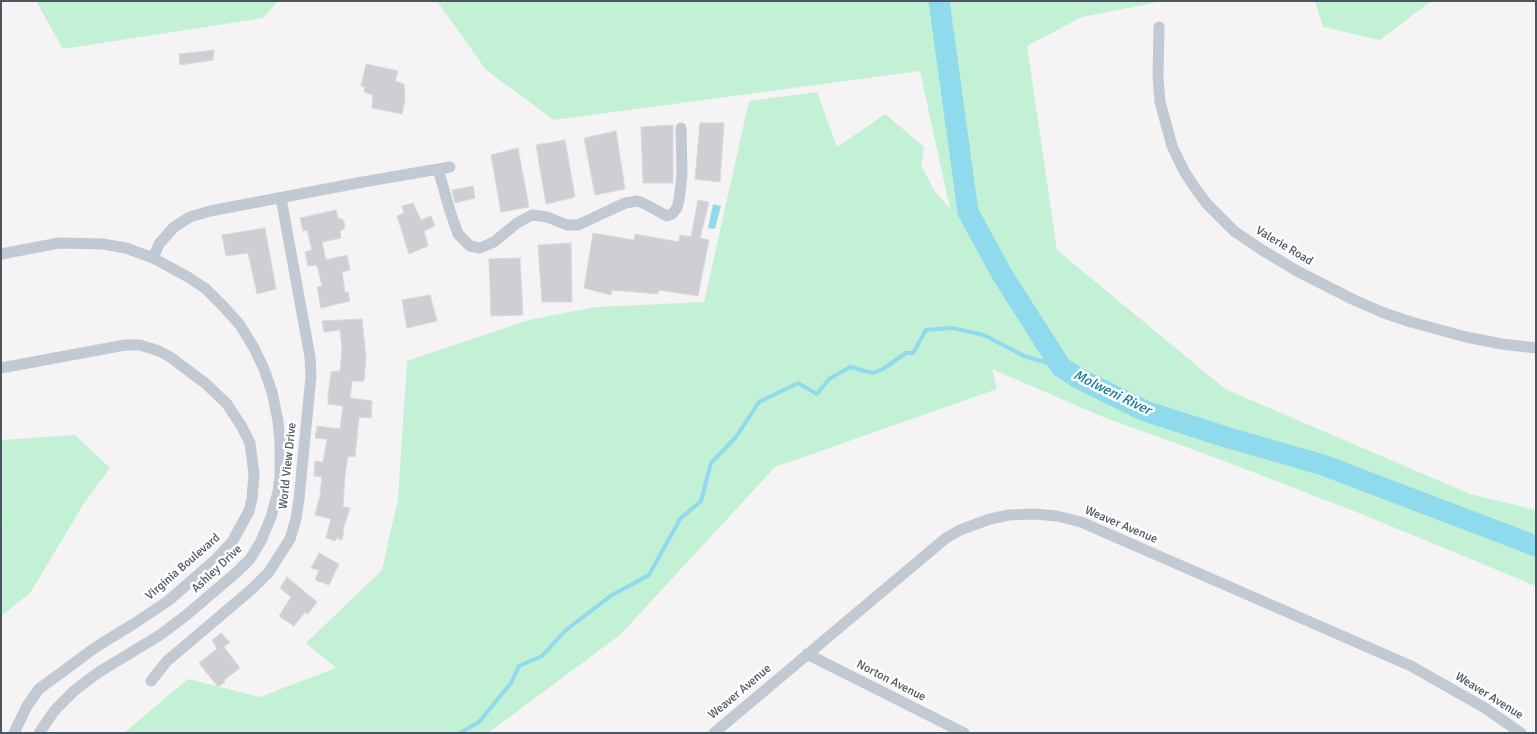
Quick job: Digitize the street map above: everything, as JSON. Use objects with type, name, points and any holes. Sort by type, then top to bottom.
[{"type":"street","name":"Valerie Road","points":[[1159,27],[1158,77],[1160,102],[1172,146],[1195,188],[1207,204],[1234,231],[1267,254],[1297,271],[1384,313],[1466,337],[1536,348]]},
{"type":"street","points":[[153,258],[159,244],[181,221],[210,211],[444,168],[450,212],[458,234],[470,246],[480,248],[490,244],[532,215],[547,216],[567,225],[578,225],[625,203],[637,201],[667,216],[672,214],[677,208],[680,200],[682,175],[681,128]]},
{"type":"street","name":"World View Drive","points":[[151,681],[167,661],[252,589],[268,572],[290,539],[296,519],[300,499],[311,376],[310,357],[281,198]]},
{"type":"street","name":"Ashley Drive","points":[[1,254],[59,243],[103,244],[126,248],[153,258],[188,277],[206,289],[232,315],[254,348],[272,392],[278,421],[280,459],[278,492],[261,541],[250,559],[184,617],[160,635],[99,672],[75,690],[46,720],[39,733]]},
{"type":"street","name":"Virginia Boulevard","points":[[1,368],[125,345],[140,345],[159,351],[170,356],[205,383],[227,404],[250,443],[254,474],[249,511],[237,534],[214,561],[168,601],[135,624],[96,647],[47,682],[32,697],[14,733]]},
{"type":"street","name":"Weaver Avenue","points":[[714,733],[946,538],[972,525],[1010,515],[1034,514],[1057,516],[1081,522],[1411,666],[1485,708],[1521,733]]},
{"type":"street","name":"Norton Avenue","points":[[807,654],[964,733]]},
{"type":"green space","points":[[36,1],[278,1],[263,18],[63,49]]},
{"type":"green space","points":[[437,1],[1163,1],[1082,17],[1027,46],[1057,250],[1225,389],[1470,494],[1536,510],[1536,586],[1364,515],[1103,417],[992,369],[997,389],[775,467],[620,635],[488,733],[124,733],[188,679],[260,697],[336,668],[306,643],[382,570],[398,499],[407,361],[529,320],[596,307],[704,302],[749,101],[817,92],[837,147],[885,114],[924,147],[921,165],[934,190],[950,209],[920,71],[554,120],[486,70]]},
{"type":"green space","points":[[1315,1],[1431,1],[1380,40],[1323,27]]},
{"type":"green space","points":[[75,435],[110,468],[83,505],[30,593],[1,616],[1,526],[3,522],[1,519],[1,440]]},
{"type":"water","points":[[713,204],[721,206],[715,229],[708,228]]},
{"type":"building","points":[[214,50],[213,60],[180,65],[179,54]]},
{"type":"building","points":[[366,64],[398,71],[395,81],[404,84],[405,99],[402,114],[372,108],[373,95],[364,92],[365,87],[361,86]]},
{"type":"building","points":[[700,123],[724,123],[720,182],[695,179]]},
{"type":"building","points":[[673,125],[673,183],[643,183],[641,127]]},
{"type":"building","points":[[616,131],[625,189],[595,195],[584,138]]},
{"type":"building","points":[[565,140],[575,197],[546,204],[536,145]]},
{"type":"building","points":[[518,148],[529,207],[501,212],[491,155]]},
{"type":"building","points":[[473,186],[475,198],[455,203],[452,190]]},
{"type":"building","points":[[698,200],[709,202],[700,238],[709,240],[698,296],[659,290],[658,294],[612,290],[611,295],[584,288],[593,233],[634,240],[635,234],[679,242],[680,235],[691,237]]},
{"type":"building","points":[[413,203],[421,220],[431,216],[435,226],[424,231],[428,246],[409,254],[397,216],[404,213],[402,206]]},
{"type":"building","points":[[336,210],[338,218],[342,219],[345,224],[344,229],[340,231],[341,238],[322,242],[326,260],[347,255],[350,270],[342,272],[345,292],[348,292],[350,301],[321,308],[317,287],[322,286],[317,265],[308,266],[305,252],[312,250],[307,230],[303,231],[300,218]]},
{"type":"building","points":[[265,228],[276,289],[257,294],[248,253],[226,256],[222,235]]},
{"type":"building","points":[[571,243],[572,302],[542,302],[538,245]]},
{"type":"building","points":[[520,258],[523,315],[491,316],[489,259]]},
{"type":"building","points":[[430,295],[437,321],[407,328],[402,300]]},
{"type":"building","points":[[362,319],[366,358],[364,381],[352,381],[350,398],[372,401],[371,418],[359,417],[355,457],[348,456],[345,475],[343,507],[350,508],[342,540],[336,538],[335,541],[326,538],[331,519],[315,515],[322,477],[314,476],[315,461],[323,462],[327,439],[315,438],[317,426],[340,429],[343,406],[328,404],[331,372],[340,371],[342,349],[340,330],[324,332],[322,321]]},
{"type":"building","points":[[319,553],[339,564],[329,585],[315,580],[319,570],[311,568]]},
{"type":"building","points":[[287,577],[317,602],[308,614],[305,612],[294,626],[279,616],[291,597],[280,588]]},
{"type":"building","points":[[221,633],[230,642],[224,647],[240,668],[218,687],[199,663],[217,649],[212,640]]},
{"type":"waterway","name":"Molweni River","points":[[939,1],[968,212],[1003,276],[1061,367],[1078,378],[1145,411],[1323,465],[1536,546]]},
{"type":"waterway","points":[[460,733],[479,722],[511,683],[519,666],[542,656],[566,630],[612,595],[649,575],[680,519],[701,501],[711,463],[736,437],[759,402],[798,383],[817,394],[829,379],[850,367],[873,373],[883,369],[906,353],[913,353],[926,330],[952,328],[984,335],[1024,356],[1061,367]]}]
